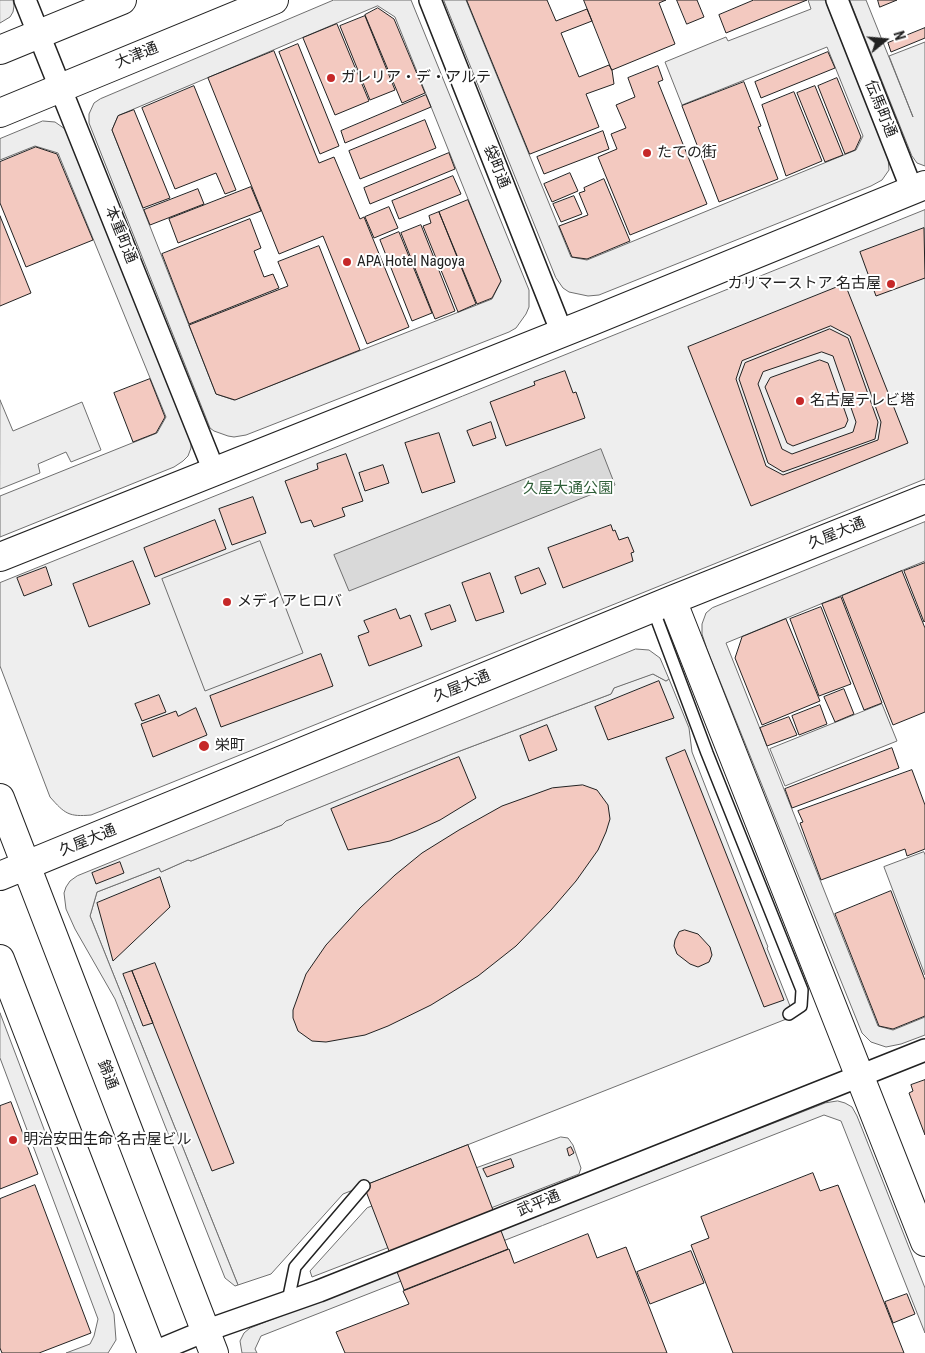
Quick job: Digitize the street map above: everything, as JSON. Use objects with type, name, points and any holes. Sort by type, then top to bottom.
[{"type":"street","name":"本重町通","points":[[25,0],[214,471]]},
{"type":"street","points":[[0,50],[122,0]]},
{"type":"street","name":"大津通","points":[[0,113],[274,0]]},
{"type":"street","name":"袋町通","points":[[430,0],[562,333]]},
{"type":"street","name":"伝馬町通","points":[[837,0],[918,187]]},
{"type":"street","points":[[0,558],[562,333],[918,187]]},
{"type":"street","name":"久屋大通","points":[[0,876],[662,604],[925,499]]},
{"type":"street","points":[[662,604],[859,1076],[925,1242]]},
{"type":"street","name":"錦通","points":[[0,798],[209,1342]]},
{"type":"street","points":[[0,959],[152,1353]]},
{"type":"street","name":"武平通","points":[[152,1353],[209,1342],[288,1302],[318,1292],[925,1050]]},
{"type":"lane","points":[[662,604],[707,752],[802,990],[801,1006],[789,1014]]},
{"type":"lane","points":[[288,1302],[295,1267],[364,1186]]},
{"type":"green space","name":"久屋大通公園","points":[[925,210],[925,479],[91,815],[72,815],[64,811],[50,797],[0,666],[0,583]]},
{"type":"green space","points":[[653,674],[666,681],[669,679],[689,728],[692,752],[794,1016],[343,1194],[271,1274],[238,1285],[90,916],[97,892],[159,868],[161,872],[188,860],[191,861],[452,754],[611,694],[614,688]]},
{"type":"green space","points":[[561,1137],[568,1138],[573,1145],[581,1168],[579,1174],[312,1277],[310,1271],[367,1208]]},
{"type":"shaded area","points":[[0,0],[13,0],[14,6],[10,17],[0,23]]},
{"type":"shaded area","points":[[334,0],[411,0],[529,290],[529,307],[526,314],[516,328],[509,332],[246,435],[234,437],[214,431],[210,428],[89,123],[89,114],[94,103]],"holes":[[[378,6],[395,17],[501,281],[492,299],[234,400],[216,394],[112,130],[118,116]]]},
{"type":"shaded area","points":[[444,0],[466,0],[571,257],[587,260],[856,150],[863,136],[827,47],[682,105],[665,62],[726,37],[728,41],[811,9],[808,0],[825,0],[888,157],[889,170],[882,180],[871,186],[599,295],[588,296],[569,292],[563,288],[556,278]]},
{"type":"shaded area","points":[[850,0],[866,0],[913,117],[889,56],[925,42],[925,166],[917,163],[912,156]]},
{"type":"shaded area","points":[[43,121],[55,122],[65,129],[73,144],[191,441],[191,448],[188,456],[174,467],[0,537],[0,496],[157,433],[166,417],[58,153],[35,146],[0,160],[0,139]]},
{"type":"shaded area","points":[[0,400],[13,431],[82,402],[101,450],[71,462],[66,452],[38,464],[40,473],[0,489]]},
{"type":"shaded area","points":[[601,449],[615,485],[349,591],[334,555]]},
{"type":"shaded area","points":[[925,522],[925,561],[726,643],[878,1026],[893,1030],[925,1017],[925,1035],[901,1044],[886,1047],[871,1042],[862,1033],[707,649],[702,634],[702,624],[706,613],[712,608]]},
{"type":"shaded area","name":"メディアヒロバ","points":[[260,541],[303,653],[205,691],[162,579]]},
{"type":"shaded area","points":[[636,649],[649,650],[660,658],[669,679],[666,681],[653,674],[614,688],[611,694],[452,754],[191,861],[188,860],[161,872],[159,868],[97,892],[90,916],[238,1285],[235,1286],[225,1278],[115,999],[75,929],[66,909],[64,893],[66,887],[77,876]]},
{"type":"shaded area","points":[[882,704],[897,741],[785,786],[770,749]]},
{"type":"shaded area","points":[[924,852],[925,855],[925,975],[884,867]]},
{"type":"shaded area","points":[[0,1013],[114,1314],[116,1340],[108,1353],[66,1353],[90,1344],[98,1319],[0,1058]]},
{"type":"shaded area","points":[[838,1101],[852,1107],[857,1116],[925,1288],[925,1333],[841,1121],[824,1115],[261,1336],[255,1349],[257,1353],[242,1353],[240,1341],[244,1333],[250,1328],[825,1103]]},
{"type":"building","points":[[467,0],[547,0],[556,21],[587,9],[592,21],[561,33],[579,77],[609,65],[612,70],[614,84],[586,94],[599,127],[530,154]]},
{"type":"building","points":[[584,0],[666,0],[659,3],[675,44],[612,70]]},
{"type":"building","points":[[677,0],[697,0],[704,17],[687,24]]},
{"type":"building","points":[[754,0],[807,0],[726,33],[719,15]]},
{"type":"building","points":[[878,0],[897,0],[880,7]]},
{"type":"building","points":[[378,8],[394,19],[425,93],[402,103],[365,15]]},
{"type":"building","points":[[365,16],[395,90],[370,100],[340,26]]},
{"type":"building","points":[[337,24],[369,101],[335,115],[303,38]]},
{"type":"building","points":[[925,28],[925,38],[891,52],[888,43]]},
{"type":"building","points":[[298,44],[339,146],[320,154],[279,52]]},
{"type":"building","points":[[274,51],[319,163],[334,157],[360,219],[364,217],[409,327],[367,344],[323,236],[279,254],[208,78]]},
{"type":"building","points":[[828,52],[835,68],[761,98],[755,82]]},
{"type":"building","name":"たての街","points":[[658,66],[663,80],[658,82],[707,204],[630,235],[598,157],[617,149],[611,134],[626,128],[616,105],[635,97],[628,78]]},
{"type":"building","points":[[837,78],[861,137],[855,150],[845,154],[818,86]]},
{"type":"building","points":[[744,82],[761,126],[758,127],[778,179],[719,202],[682,106]]},
{"type":"building","points":[[194,86],[236,190],[225,194],[216,173],[175,189],[142,108]]},
{"type":"building","points":[[815,86],[843,155],[825,162],[797,93]]},
{"type":"building","points":[[794,92],[822,161],[786,176],[762,105]]},
{"type":"building","points":[[426,95],[431,107],[345,143],[341,131]]},
{"type":"building","points":[[134,110],[170,198],[143,208],[112,130],[118,116]]},
{"type":"building","points":[[425,120],[436,148],[360,179],[349,151]]},
{"type":"building","points":[[603,131],[609,149],[544,174],[537,157]]},
{"type":"building","points":[[36,147],[57,154],[93,240],[26,267],[0,203],[0,162]]},
{"type":"building","points":[[449,153],[455,169],[370,204],[364,188]]},
{"type":"building","points":[[570,173],[578,191],[552,202],[544,184]]},
{"type":"building","points":[[453,176],[461,194],[399,219],[392,201]]},
{"type":"building","points":[[604,179],[630,241],[587,259],[572,257],[559,226],[588,215],[579,193],[585,191],[584,188]]},
{"type":"building","points":[[251,187],[261,211],[178,243],[169,219]]},
{"type":"building","points":[[198,189],[204,204],[150,225],[144,210]]},
{"type":"building","points":[[574,196],[582,214],[561,222],[553,204]]},
{"type":"building","points":[[468,200],[501,281],[492,298],[477,304],[439,212]]},
{"type":"building","points":[[389,207],[398,228],[374,238],[365,217]]},
{"type":"building","points":[[439,212],[476,304],[458,312],[423,226],[431,223],[429,216]]},
{"type":"building","points":[[0,216],[31,293],[0,306]]},
{"type":"building","points":[[250,219],[261,248],[254,251],[264,277],[273,274],[279,288],[189,324],[162,254]]},
{"type":"building","points":[[421,225],[455,311],[435,319],[401,233]]},
{"type":"building","points":[[924,228],[925,278],[876,296],[860,252]]},
{"type":"building","points":[[399,232],[432,313],[412,321],[380,240]]},
{"type":"building","points":[[319,246],[360,350],[235,400],[216,394],[189,325],[288,286],[278,262]]},
{"type":"building","name":"名古屋テレビ塔","points":[[845,284],[908,443],[751,506],[688,347]]},
{"type":"building","points":[[831,326],[850,336],[881,422],[878,440],[783,475],[766,466],[736,379],[742,361]]},
{"type":"building","points":[[830,329],[848,338],[878,422],[875,439],[783,472],[768,463],[739,379],[745,363]]},
{"type":"building","points":[[822,352],[833,356],[856,422],[853,432],[792,454],[782,449],[758,384],[763,372]]},
{"type":"building","points":[[820,360],[828,363],[848,420],[845,427],[793,446],[787,443],[765,387],[770,378]]},
{"type":"building","points":[[565,371],[573,393],[576,392],[585,418],[506,446],[490,402],[535,385],[534,382]]},
{"type":"building","points":[[150,379],[165,417],[156,433],[133,442],[114,393]]},
{"type":"building","points":[[491,422],[496,438],[473,446],[467,431]]},
{"type":"building","points":[[439,433],[455,482],[422,493],[405,443]]},
{"type":"building","points":[[346,454],[363,501],[342,508],[345,516],[314,527],[311,520],[301,523],[285,481],[318,469],[317,464]]},
{"type":"building","points":[[383,465],[389,483],[365,491],[359,473]]},
{"type":"building","points":[[253,497],[266,533],[232,545],[219,509]]},
{"type":"building","points":[[215,520],[226,549],[155,577],[144,548]]},
{"type":"building","points":[[611,525],[619,540],[628,537],[634,552],[631,553],[633,561],[563,588],[548,548]]},
{"type":"building","points":[[133,561],[150,604],[89,627],[73,584]]},
{"type":"building","points":[[925,563],[925,621],[924,622],[904,571]]},
{"type":"building","points":[[46,567],[52,585],[24,596],[17,578]]},
{"type":"building","points":[[539,568],[546,584],[521,594],[515,577]]},
{"type":"building","points":[[902,571],[925,628],[925,712],[893,725],[842,596]]},
{"type":"building","points":[[490,573],[504,612],[476,621],[462,583]]},
{"type":"building","points":[[841,597],[882,703],[864,710],[822,604]]},
{"type":"building","points":[[450,605],[456,621],[431,630],[425,614]]},
{"type":"building","points":[[821,607],[851,684],[819,696],[790,619]]},
{"type":"building","points":[[396,609],[400,619],[410,615],[422,646],[369,666],[358,636],[369,632],[364,621]]},
{"type":"building","points":[[786,619],[820,701],[762,725],[735,658],[742,637]]},
{"type":"building","points":[[321,654],[333,686],[221,727],[210,696]]},
{"type":"building","points":[[659,681],[674,718],[608,740],[595,707]]},
{"type":"building","points":[[844,689],[854,714],[835,722],[824,697]]},
{"type":"building","points":[[159,695],[166,712],[142,721],[135,704]]},
{"type":"building","points":[[820,705],[827,724],[799,735],[792,716]]},
{"type":"building","points":[[196,708],[207,735],[153,757],[141,724],[176,711],[178,716]]},
{"type":"building","points":[[789,717],[797,735],[767,746],[760,728]]},
{"type":"building","points":[[547,725],[557,750],[529,761],[520,736]]},
{"type":"building","points":[[892,748],[899,768],[792,808],[785,789]]},
{"type":"building","points":[[685,750],[784,1000],[764,1007],[666,758]]},
{"type":"building","points":[[459,757],[476,798],[440,820],[416,831],[390,841],[348,850],[331,809]]},
{"type":"building","points":[[912,770],[925,805],[925,849],[907,856],[905,849],[821,880],[800,823],[803,822],[798,811]]},
{"type":"building","points":[[583,785],[597,790],[608,805],[610,819],[606,832],[598,850],[576,881],[516,946],[478,976],[431,1005],[365,1035],[326,1042],[312,1041],[298,1031],[293,1018],[293,1010],[306,974],[326,945],[360,908],[395,875],[422,853],[502,806],[552,788]]},
{"type":"building","points":[[120,862],[124,873],[96,884],[92,873]]},
{"type":"building","points":[[160,877],[170,907],[113,961],[97,903]]},
{"type":"building","points":[[891,891],[925,980],[925,1016],[893,1029],[879,1026],[835,914]]},
{"type":"building","points":[[685,930],[698,934],[710,947],[712,955],[709,962],[698,967],[690,964],[677,954],[674,946],[675,940],[679,932]]},
{"type":"building","points":[[155,963],[234,1163],[212,1171],[132,971]]},
{"type":"building","points":[[132,971],[153,1023],[143,1026],[123,974]]},
{"type":"building","points":[[925,1080],[925,1135],[909,1093],[913,1091],[911,1085]]},
{"type":"building","name":"明治安田生命 名古屋ビル","points":[[11,1102],[38,1174],[0,1189],[0,1106]]},
{"type":"building","points":[[468,1145],[508,1249],[404,1290],[364,1186]]},
{"type":"building","points":[[571,1147],[574,1153],[569,1156],[567,1149]]},
{"type":"building","points":[[511,1159],[514,1167],[487,1177],[483,1169]]},
{"type":"building","points":[[813,1173],[820,1191],[838,1185],[904,1353],[733,1353],[691,1245],[709,1238],[701,1217]]},
{"type":"building","points":[[35,1185],[91,1333],[39,1353],[2,1353],[0,1348],[0,1199]]},
{"type":"building","points":[[588,1234],[597,1258],[626,1247],[667,1353],[345,1353],[336,1332],[409,1304],[403,1291],[509,1249],[514,1263]]},
{"type":"building","points":[[691,1251],[704,1283],[650,1304],[637,1272]]},
{"type":"building","points":[[907,1294],[915,1314],[893,1323],[885,1302]]},
{"type":"place","name":"ガレリア・デ・アルテ","points":[[331,78]]},
{"type":"place","name":"たての街","points":[[647,153]]},
{"type":"place","name":"APA Hotel Nagoya","points":[[347,262]]},
{"type":"place","name":"カリマーストア 名古屋","points":[[891,284]]},
{"type":"place","name":"名古屋テレビ塔","points":[[800,401]]},
{"type":"place","name":"メディアヒロバ","points":[[227,602]]},
{"type":"place","name":"栄町","points":[[204,746]]},
{"type":"place","name":"明治安田生命 名古屋ビル","points":[[13,1140]]}]
